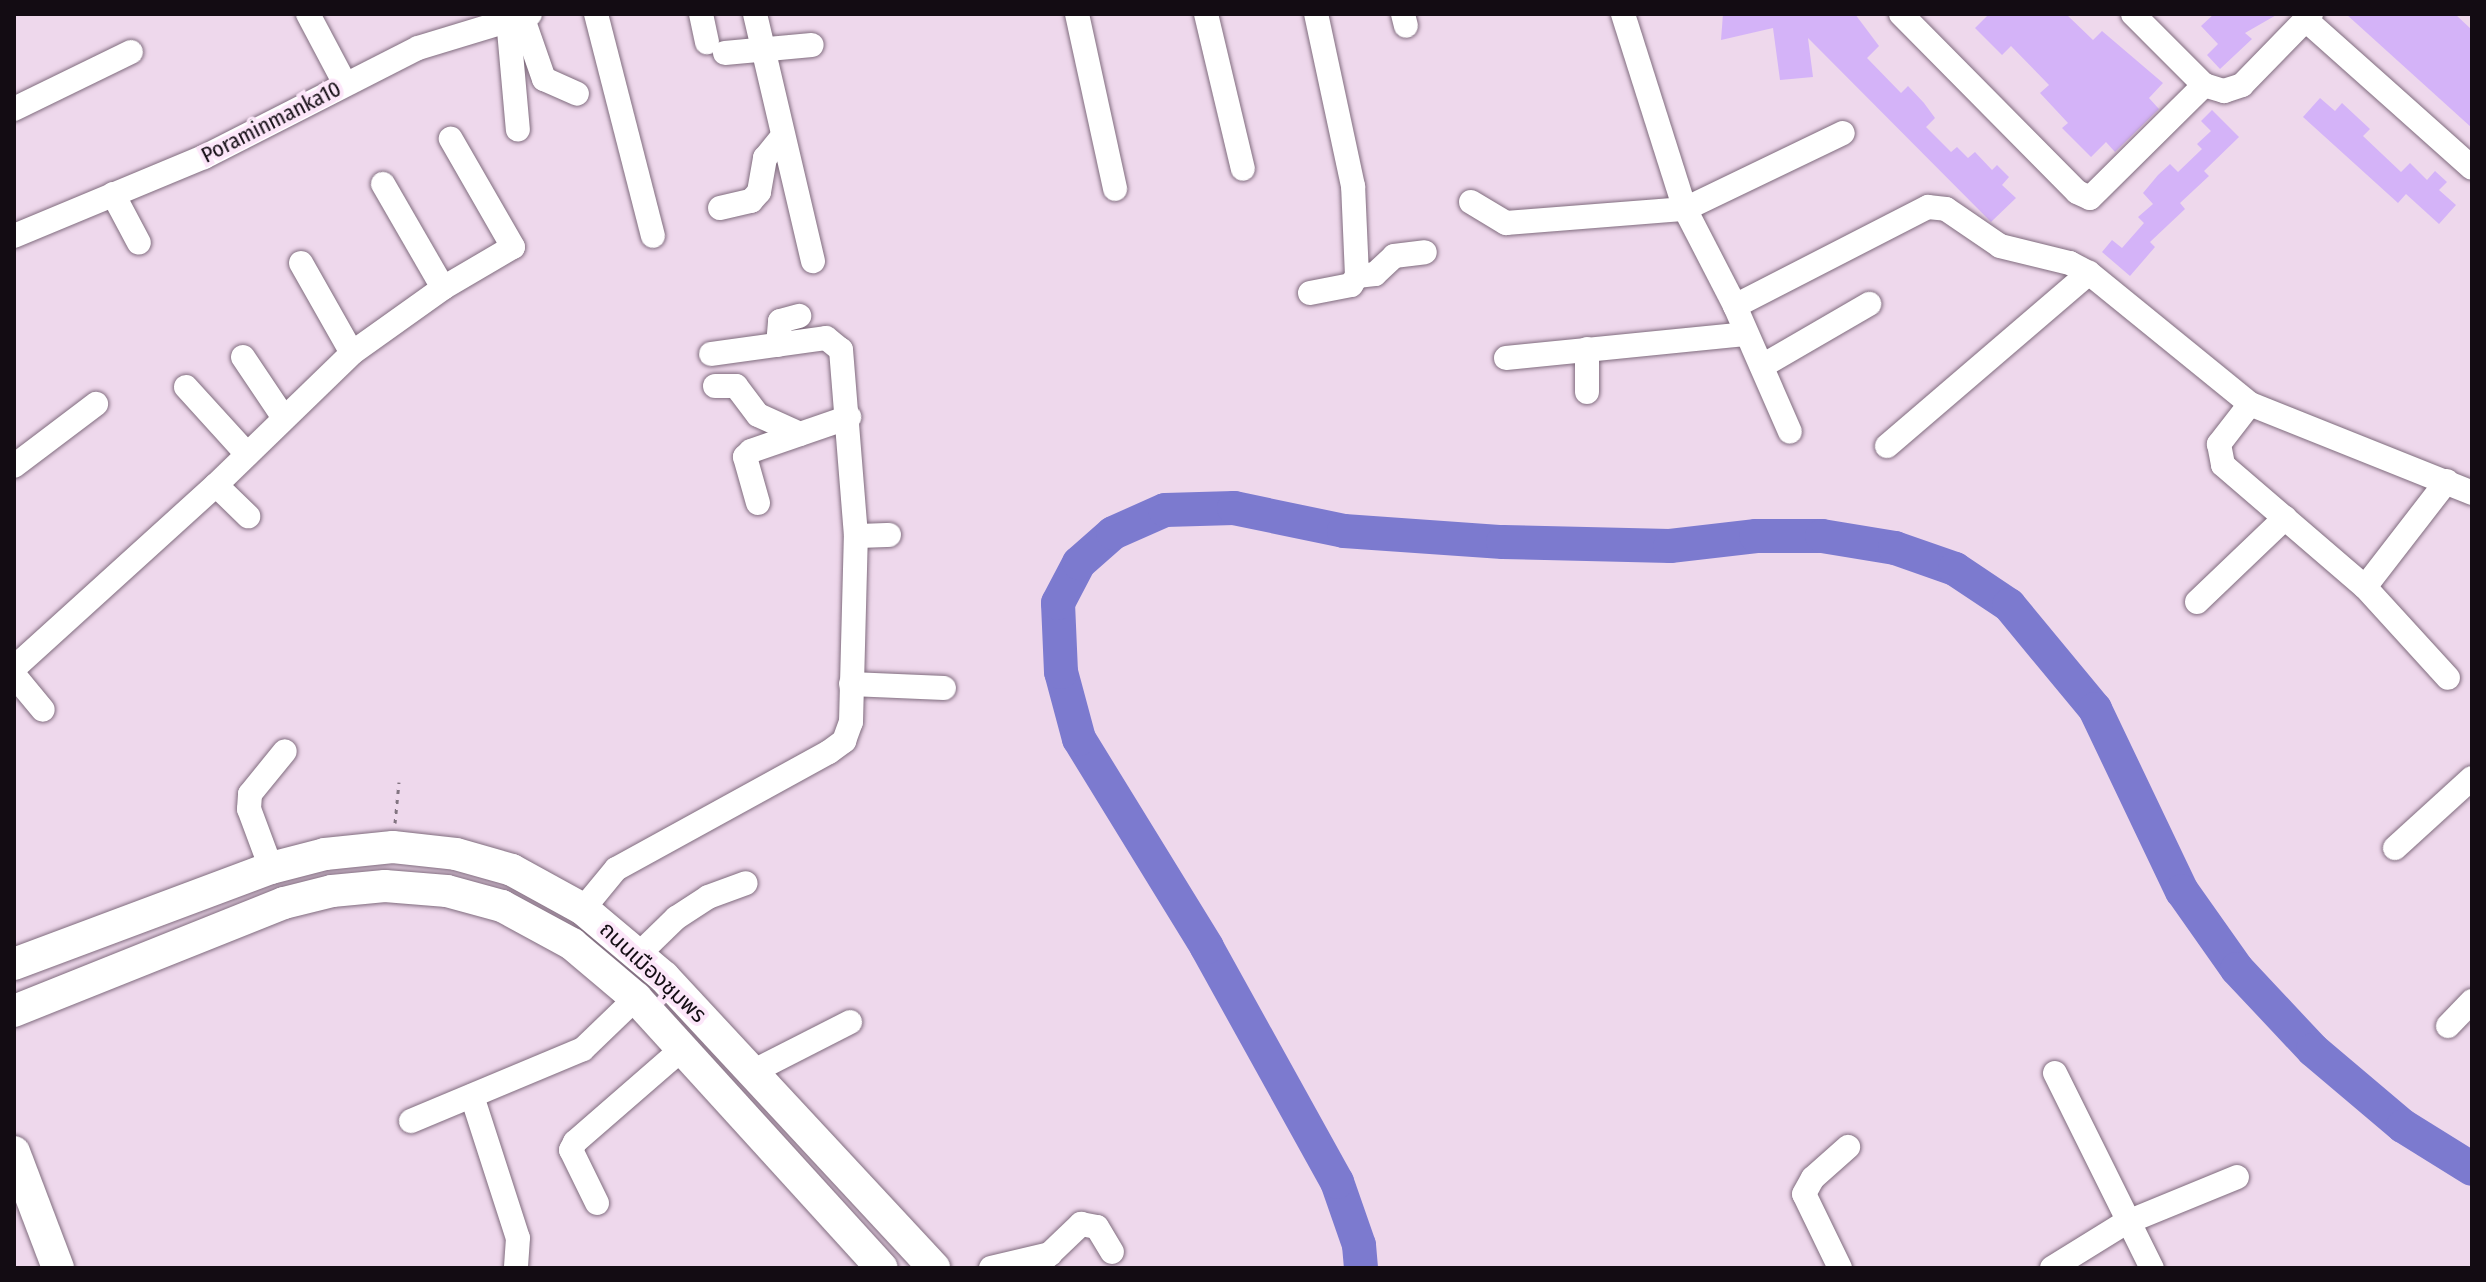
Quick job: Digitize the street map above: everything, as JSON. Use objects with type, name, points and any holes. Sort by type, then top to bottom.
[{"type":"main road","name":"ถนนเมืองชุมพร","points":[[14,964],[271,868],[325,854],[393,847],[456,854],[512,870],[583,909],[639,954],[934,1268]]},
{"type":"main road","name":"ถนนเมืองชุมพร","points":[[14,1011],[284,903],[385,886],[447,891],[502,906],[572,944],[636,998],[882,1268]]},
{"type":"main road","points":[[14,1152],[58,1268]]},
{"type":"street","points":[[308,14],[345,84]]},
{"type":"street","points":[[596,14],[653,236]]},
{"type":"street","points":[[701,14],[716,48],[812,45]]},
{"type":"street","points":[[755,14],[813,261]]},
{"type":"street","points":[[1077,14],[1115,189]]},
{"type":"street","points":[[1206,14],[1243,169]]},
{"type":"street","points":[[1310,293],[1351,285],[1357,276],[1353,186],[1316,14]]},
{"type":"street","points":[[1623,14],[1685,209],[1735,306],[1790,432]]},
{"type":"street","points":[[1901,14],[2077,192],[2090,198],[2204,85]]},
{"type":"street","points":[[2133,14],[2204,85],[2224,91],[2242,85],[2309,17],[2472,168]]},
{"type":"street","points":[[520,16],[544,79],[577,94]]},
{"type":"street","points":[[518,130],[520,16]]},
{"type":"street","name":"Poraminmanka10","points":[[14,236],[204,157],[461,24],[520,16]]},
{"type":"street","points":[[14,109],[131,52]]},
{"type":"street","points":[[1471,202],[1506,223],[1685,209],[1843,133]]},
{"type":"street","points":[[720,208],[751,201],[759,192],[765,158],[783,136]]},
{"type":"street","points":[[14,668],[216,485],[352,353],[443,288],[513,247],[451,139]]},
{"type":"street","points":[[383,184],[443,288]]},
{"type":"street","points":[[113,194],[139,243]]},
{"type":"street","points":[[1735,306],[1928,207],[1946,209],[2000,246],[2070,263],[2089,273],[2250,404],[2472,493]]},
{"type":"street","points":[[1357,276],[1375,274],[1394,256],[1425,252]]},
{"type":"street","points":[[301,263],[352,353]]},
{"type":"street","points":[[1887,446],[2089,273]]},
{"type":"street","points":[[1762,366],[1869,304]]},
{"type":"street","points":[[778,345],[780,321],[799,316]]},
{"type":"street","points":[[1506,358],[1745,334]]},
{"type":"street","points":[[583,909],[616,869],[844,741],[851,722],[856,536],[849,417],[836,341],[711,354]]},
{"type":"street","points":[[1587,349],[1587,392]]},
{"type":"street","points":[[243,357],[284,418]]},
{"type":"street","points":[[715,386],[736,386],[758,415],[800,434]]},
{"type":"street","points":[[186,387],[247,454]]},
{"type":"street","points":[[14,466],[96,404]]},
{"type":"street","points":[[2250,404],[2219,444],[2217,454],[2365,587],[2448,678]]},
{"type":"street","points":[[758,503],[745,457],[849,417]]},
{"type":"street","points":[[2365,587],[2447,481]]},
{"type":"street","points":[[216,485],[248,516]]},
{"type":"street","points":[[2197,602],[2285,518]]},
{"type":"street","points":[[856,536],[889,535]]},
{"type":"street","points":[[14,675],[43,710]]},
{"type":"street","points":[[851,684],[944,688]]},
{"type":"street","points":[[271,868],[249,809],[250,794],[285,751]]},
{"type":"street","points":[[2395,848],[2472,778]]},
{"type":"street","points":[[639,954],[676,918],[708,897],[746,883]]},
{"type":"street","points":[[411,1121],[583,1049],[636,998]]},
{"type":"street","points":[[2448,1026],[2472,1001]]},
{"type":"street","points":[[752,1072],[850,1022]]},
{"type":"street","points":[[597,1203],[571,1150],[575,1142],[682,1049]]},
{"type":"street","points":[[2055,1073],[2125,1223],[2152,1268]]},
{"type":"street","points":[[472,1096],[518,1238],[516,1268]]},
{"type":"street","points":[[1840,1268],[1804,1194],[1813,1178],[1848,1147]]},
{"type":"street","points":[[2052,1268],[2076,1259],[2125,1223],[2237,1177]]},
{"type":"street","points":[[991,1268],[1042,1261],[1081,1224],[1090,1223],[1112,1252]]},
{"type":"path","points":[[393,847],[399,782]]},
{"type":"building","points":[[1723,14],[1855,14],[1879,46],[1867,58],[1901,93],[1908,86],[1924,103],[1935,118],[1926,127],[1951,152],[1957,147],[1968,158],[1975,152],[1992,170],[1997,165],[2009,177],[2002,185],[2016,198],[1991,222],[1808,38],[1813,77],[1780,80],[1773,28],[1721,40]]},
{"type":"building","points":[[1989,14],[2066,14],[2093,40],[2102,31],[2163,83],[2149,98],[2159,109],[2115,152],[2106,142],[2091,157],[2062,128],[2068,123],[2040,93],[2049,85],[2011,46],[2002,55],[1975,28]]},
{"type":"building","points":[[2214,14],[2278,14],[2245,33],[2252,39],[2220,69],[2207,55],[2218,44],[2201,26]]},
{"type":"building","points":[[2346,14],[2455,14],[2472,30],[2472,128]]},
{"type":"building","points":[[2320,98],[2335,111],[2342,103],[2370,129],[2363,136],[2401,172],[2410,163],[2427,180],[2435,171],[2447,182],[2439,190],[2456,205],[2439,224],[2406,194],[2398,203],[2303,117]]},
{"type":"building","points":[[2212,110],[2239,137],[2204,171],[2209,176],[2180,203],[2185,209],[2150,242],[2155,247],[2130,276],[2102,252],[2112,240],[2122,248],[2144,223],[2138,217],[2153,204],[2143,193],[2158,175],[2170,164],[2178,172],[2202,149],[2197,144],[2211,131],[2201,121]]},
{"type":"waterway","points":[[1361,1268],[1359,1245],[1337,1182],[1207,947],[1079,739],[1061,672],[1058,603],[1079,563],[1113,533],[1165,510],[1234,508],[1344,531],[1503,542],[1670,546],[1756,536],[1822,536],[1895,548],[1955,569],[2009,605],[2095,709],[2182,891],[2237,969],[2313,1050],[2403,1126],[2472,1169]]}]
